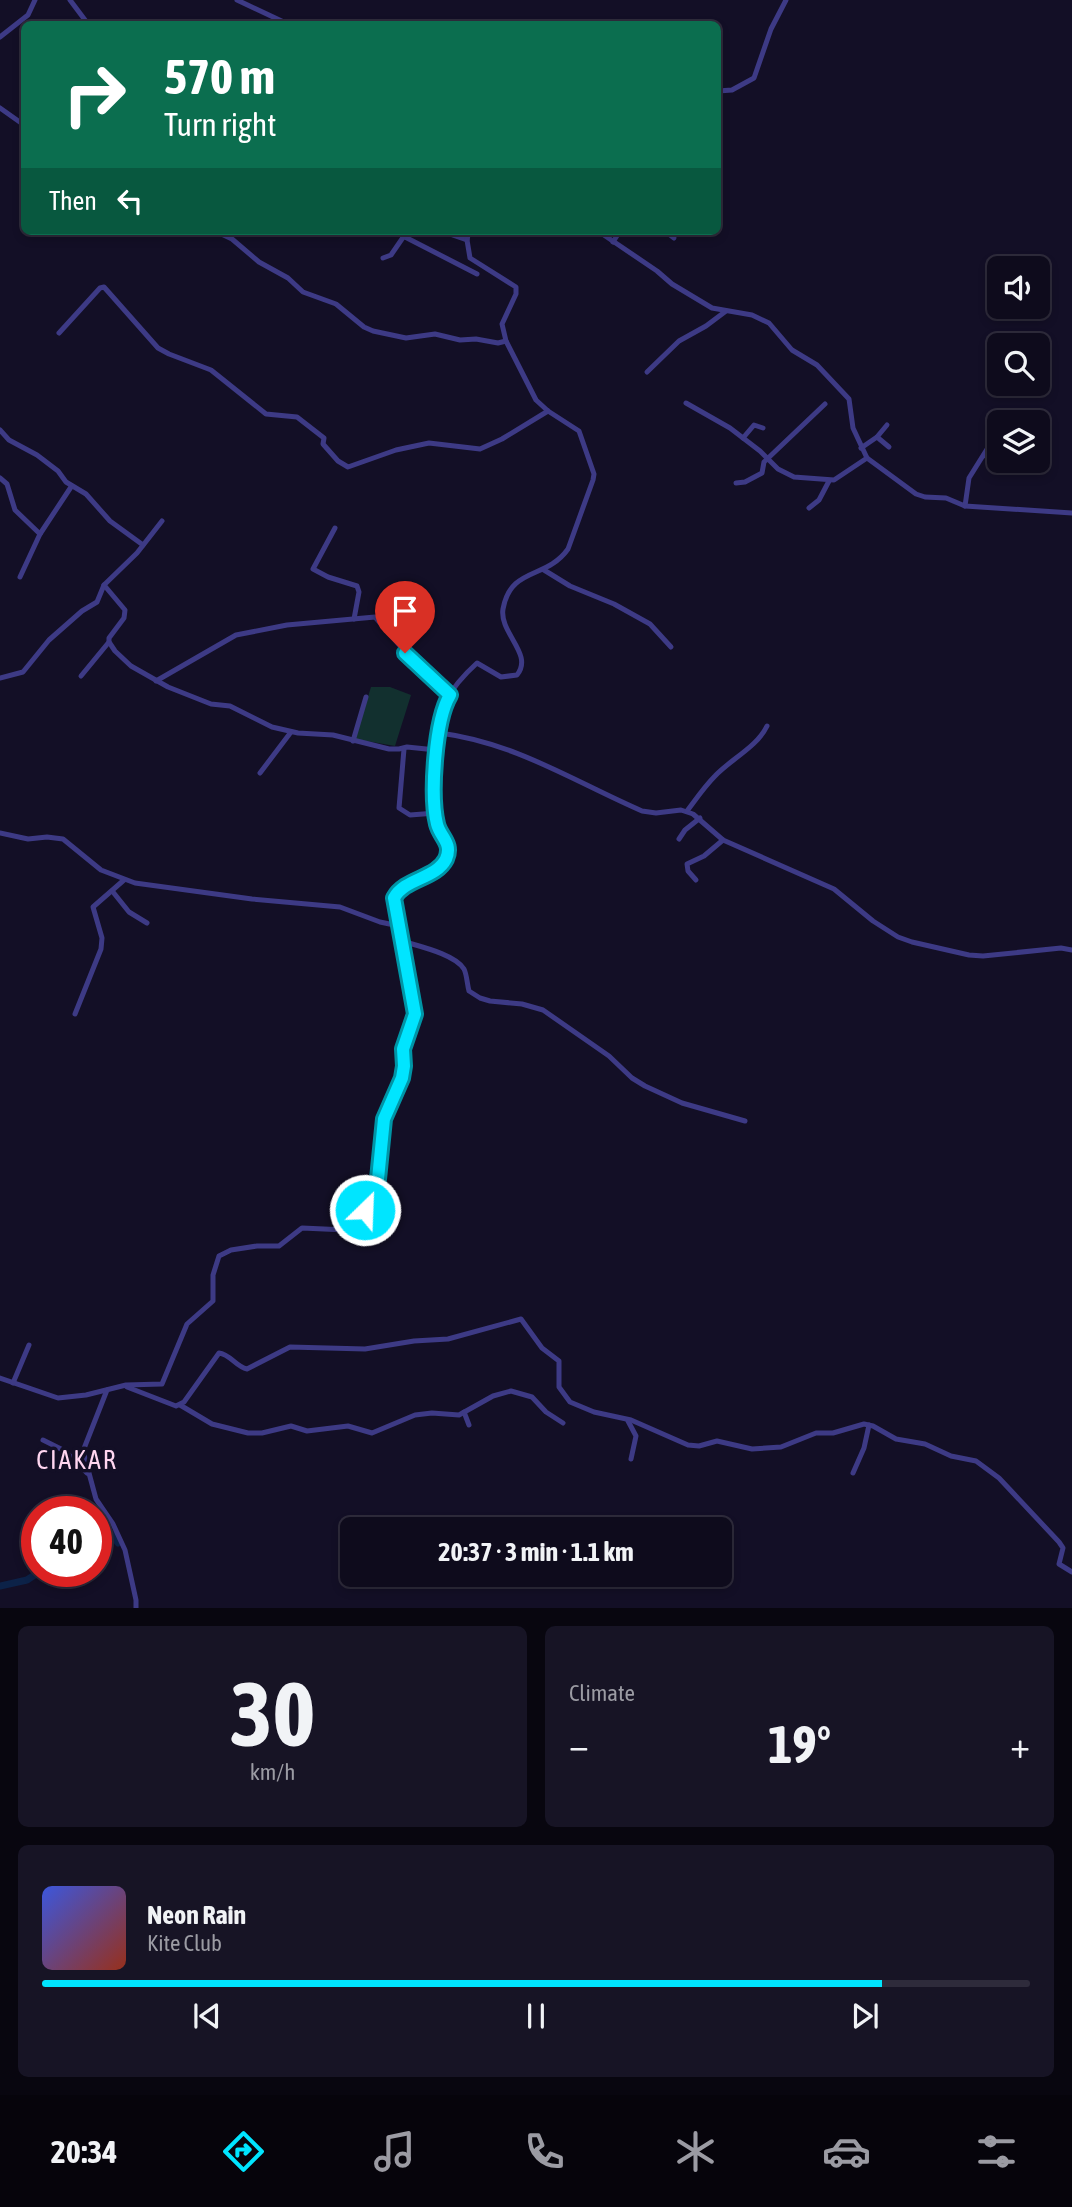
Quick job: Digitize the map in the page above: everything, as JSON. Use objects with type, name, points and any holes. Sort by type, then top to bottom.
[{"type":"street","points":[[0,37],[27,15],[35,0]]},
{"type":"street","points":[[71,0],[86,21]]},
{"type":"street","points":[[237,0],[282,21]]},
{"type":"street","points":[[721,92],[737,88],[754,78],[771,29],[786,0]]},
{"type":"street","points":[[0,108],[21,123]]},
{"type":"street","points":[[224,235],[259,262],[288,278],[303,292],[336,303],[364,327],[373,331],[406,338],[435,334],[460,340],[476,339],[498,343],[506,341]]},
{"type":"street","points":[[383,258],[391,255],[402,235]]},
{"type":"street","points":[[406,235],[439,256],[448,257],[477,274]]},
{"type":"street","points":[[452,235],[467,240]]},
{"type":"street","points":[[0,1378],[58,1398],[120,1386],[160,1385],[187,1324],[213,1301],[213,1275],[219,1256],[231,1250],[279,1246],[302,1228],[346,1230],[354,1225],[377,1189],[384,1119],[402,1078],[403,1049],[415,1014],[394,901],[401,889],[438,868],[447,857],[448,843],[437,823],[434,786],[439,720],[450,695],[477,663],[501,677],[517,675],[522,669],[522,658],[502,613],[515,583],[544,570],[561,559],[568,549],[594,474],[579,431],[548,411],[531,392],[506,341],[502,324],[516,295],[516,287],[472,260],[467,250],[468,235]]},
{"type":"street","points":[[603,235],[672,284],[712,308],[752,315],[769,323],[792,350],[817,365],[849,399],[853,428],[867,458],[916,494],[946,498],[965,506],[1072,513]]},
{"type":"street","points":[[613,242],[617,235]]},
{"type":"street","points":[[670,235],[674,238]]},
{"type":"street","points":[[59,332],[100,288],[104,287],[161,351],[211,370],[266,414],[301,419],[324,438],[323,444],[338,461],[348,467],[396,450],[433,442],[480,449],[548,411]]},
{"type":"street","points":[[647,372],[681,340],[726,311]]},
{"type":"street","points":[[685,403],[713,417],[769,458],[778,469],[794,477],[830,481],[867,458]]},
{"type":"street","points":[[736,483],[745,482],[762,473],[763,463],[825,404]]},
{"type":"street","points":[[861,448],[877,437],[887,425]]},
{"type":"street","points":[[743,438],[753,426],[763,428]]},
{"type":"street","points":[[0,430],[9,440],[37,455],[58,471],[71,487],[86,494],[110,521],[143,545]]},
{"type":"street","points":[[877,437],[889,447]]},
{"type":"street","points":[[965,506],[969,479],[987,451]]},
{"type":"street","points":[[0,478],[7,484],[15,510],[40,534]]},
{"type":"street","points":[[809,508],[819,500],[830,481]]},
{"type":"street","points":[[20,577],[40,534],[71,487]]},
{"type":"street","points":[[0,678],[23,672],[50,639],[82,611],[97,602],[104,585],[162,521]]},
{"type":"street","points":[[335,528],[313,568],[328,578],[352,583],[358,588],[354,619]]},
{"type":"street","points":[[544,570],[570,586],[614,604],[650,624],[671,647]]},
{"type":"street","points":[[81,677],[124,618],[125,610],[104,585]]},
{"type":"street","points":[[156,681],[236,635],[287,625],[377,618],[405,653],[450,695]]},
{"type":"street","points":[[109,642],[131,666],[156,681],[213,705],[230,706],[272,727],[291,732],[333,735],[389,749],[407,747],[436,750]]},
{"type":"street","points":[[353,741],[366,697]]},
{"type":"street","points":[[687,811],[716,774],[736,760],[767,726]]},
{"type":"street","points":[[260,774],[291,732]]},
{"type":"street","points":[[440,733],[489,743],[542,762],[642,811],[687,811],[700,818],[723,840],[834,889],[873,921],[898,937],[912,942],[983,956],[1061,948],[1072,950]]},
{"type":"street","points":[[404,749],[399,808],[410,815],[436,813]]},
{"type":"street","points":[[678,839],[700,818]]},
{"type":"street","points":[[0,833],[28,839],[63,839],[101,870],[124,880],[214,895],[346,908],[380,922],[399,926]]},
{"type":"street","points":[[696,880],[688,871],[688,863],[704,856],[723,840]]},
{"type":"street","points":[[75,1014],[101,949],[102,938],[93,907],[124,880]]},
{"type":"street","points":[[113,892],[129,912],[147,923]]},
{"type":"street","points":[[402,942],[457,962],[465,971],[469,991],[475,996],[490,1001],[531,1006],[550,1014],[609,1055],[632,1078],[645,1086],[682,1103],[744,1121]]},
{"type":"street","points":[[120,1386],[176,1406],[184,1402],[219,1353],[247,1368],[290,1347],[365,1349],[448,1339],[519,1319],[542,1348],[559,1361],[559,1387],[565,1397],[586,1409],[626,1419],[688,1445],[699,1446],[717,1441],[756,1449],[785,1446],[816,1433],[833,1433],[852,1426],[869,1425],[892,1437],[929,1445],[951,1456],[976,1461],[988,1469],[1059,1542],[1063,1548],[1059,1564],[1072,1572]]},
{"type":"street","points":[[13,1382],[29,1345]]},
{"type":"street","points":[[107,1389],[106,1399],[84,1445],[88,1473],[96,1499],[113,1524],[125,1550],[136,1608]]},
{"type":"street","points":[[178,1404],[212,1424],[255,1433],[291,1426],[307,1431],[348,1426],[372,1433],[415,1415],[432,1413],[456,1416],[494,1395],[511,1391],[532,1397],[546,1412],[563,1423]]},
{"type":"street","points":[[464,1412],[469,1424]]},
{"type":"street","points":[[626,1419],[636,1436],[631,1459]]},
{"type":"street","points":[[853,1473],[864,1448],[869,1425]]},
{"type":"street","points":[[43,1440],[65,1451],[88,1473]]},
{"type":"green space","points":[[371,687],[390,687],[411,695],[395,746],[355,739]]},
{"type":"waterway","points":[[112,1535],[118,1543]]},
{"type":"waterway","points":[[0,1586],[21,1581]]},
{"type":"district","name":"CIAKAR","points":[[77,1460]]},
{"type":"route","points":[[365,1210],[377,1189],[385,1132],[384,1119],[402,1078],[403,1049],[415,1014],[394,898],[398,891],[438,868],[447,857],[448,850],[448,843],[437,823],[434,786],[439,720],[450,695],[405,653]]}]
